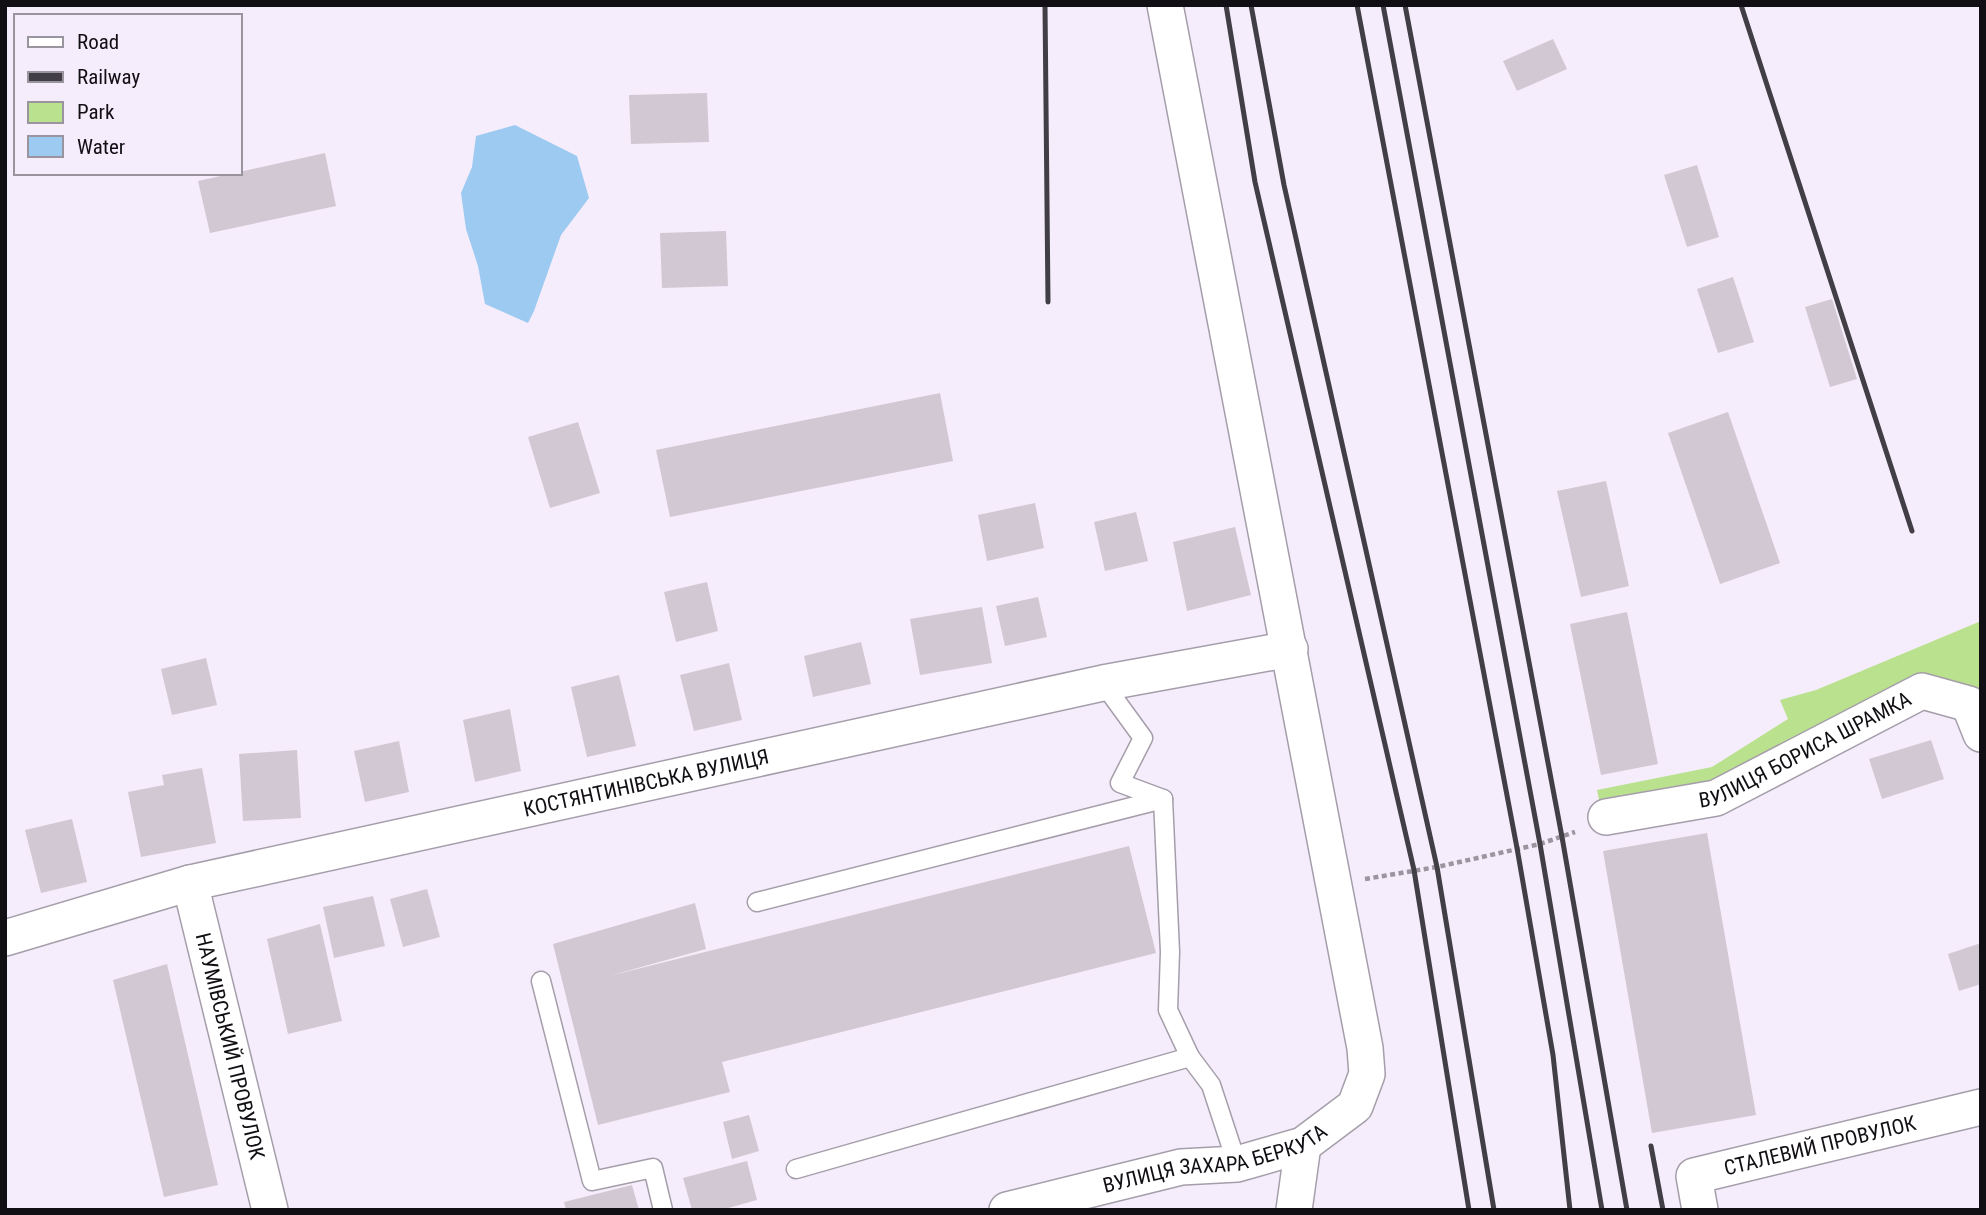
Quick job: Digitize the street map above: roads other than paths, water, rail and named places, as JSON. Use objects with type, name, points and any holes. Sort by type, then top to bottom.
[{"type":"street","name":"ВУЛИЦЯ ЗАХАРА БЕРКУТА","points":[[1007,1210],[1181,1167],[1237,1164],[1303,1145],[1355,1106],[1367,1074],[1365,1048],[1290,649],[1165,5]]},
{"type":"street","name":"КОСТЯНТИНІВСЬКА ВУЛИЦЯ","points":[[5,938],[190,883],[1103,683],[1290,649]]},
{"type":"street","name":"ВУЛИЦЯ БОРИСА ШРАМКА","points":[[1606,817],[1716,798],[1923,691],[1969,704],[1981,734]]},
{"type":"street","name":"НАУМІВСЬКИЙ ПРОВУЛОК","points":[[190,883],[270,1210]]},
{"type":"street","name":"СТАЛЕВИЙ ПРОВУЛОК","points":[[1700,1210],[1694,1176],[1981,1107]]},
{"type":"street","points":[[1294,1210],[1303,1145]]},
{"type":"lane","points":[[1103,683],[1143,738],[1120,783],[1163,799]]},
{"type":"lane","points":[[757,902],[1163,799]]},
{"type":"lane","points":[[1163,799],[1170,951],[1168,1010],[1190,1056],[1212,1085],[1237,1164]]},
{"type":"lane","points":[[541,981],[592,1181],[653,1168],[663,1210]]},
{"type":"lane","points":[[796,1169],[1190,1056]]},
{"type":"water","points":[[515,125],[577,156],[589,198],[561,235],[528,323],[485,304],[478,266],[466,229],[461,193],[472,167],[476,136]]},
{"type":"railway","points":[[1045,5],[1048,302]]},
{"type":"railway","points":[[1226,5],[1255,182],[1414,870],[1469,1210]]},
{"type":"railway","points":[[1251,5],[1284,185],[1437,867],[1494,1210]]},
{"type":"railway","points":[[1357,5],[1517,848],[1553,1055],[1570,1210]]},
{"type":"railway","points":[[1383,5],[1540,844],[1602,1210]]},
{"type":"railway","points":[[1405,5],[1562,837],[1627,1210]]},
{"type":"railway","points":[[1741,5],[1912,531]]},
{"type":"railway","points":[[1651,1146],[1663,1210]]}]
